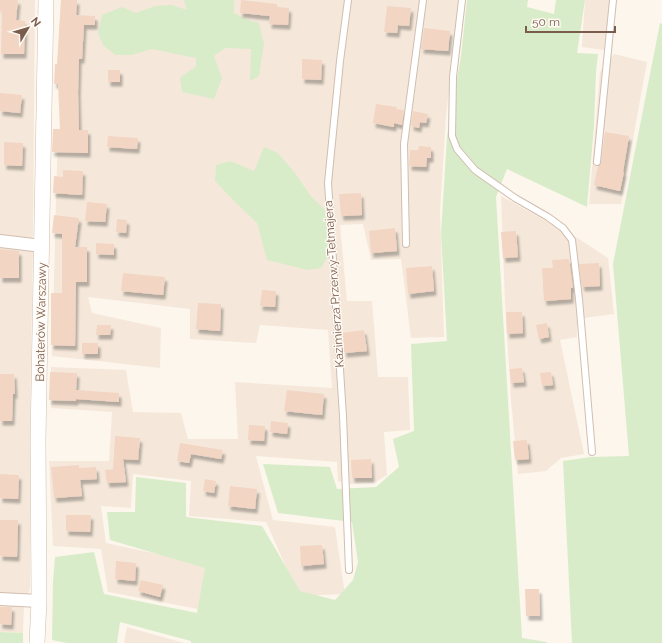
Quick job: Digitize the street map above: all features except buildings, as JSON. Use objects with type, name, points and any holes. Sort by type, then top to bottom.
[{"type":"street","name":"Bohaterów Warszawy","points":[[37,643],[39,601],[38,440],[46,0]]},
{"type":"street","points":[[0,241],[42,246]]},
{"type":"street","points":[[0,599],[39,601]]},
{"type":"lane","name":"Kazimierza Przerwy-Tetmajera","points":[[348,0],[340,61],[328,183],[343,416],[349,570]]},
{"type":"lane","points":[[406,244],[404,144],[423,0]]},
{"type":"lane","points":[[462,0],[453,77],[452,136],[457,150],[475,170],[515,198],[548,217],[563,228],[572,240],[579,299],[592,452]]},
{"type":"lane","points":[[597,162],[614,0]]},
{"type":"shaded area","points":[[0,0],[35,0],[33,235],[31,239],[0,239]]},
{"type":"shaded area","points":[[61,0],[460,0],[446,116],[440,212],[444,337],[411,338],[401,259],[371,260],[363,224],[340,225],[347,301],[372,301],[378,377],[408,377],[410,430],[384,432],[387,475],[374,483],[350,484],[338,481],[337,462],[256,456],[273,520],[335,527],[345,594],[299,596],[266,522],[189,516],[191,481],[133,474],[131,508],[101,506],[106,543],[210,565],[203,610],[108,592],[101,549],[53,546],[49,461],[109,461],[112,412],[51,408],[51,367],[126,370],[133,412],[181,413],[188,439],[238,439],[235,382],[332,388],[328,330],[260,325],[256,343],[190,339],[190,309],[88,297],[92,313],[161,328],[160,368],[52,356],[57,163],[60,125],[59,35]]},
{"type":"shaded area","points":[[585,0],[610,0],[604,50],[582,47]]},
{"type":"shaded area","points":[[614,54],[647,62],[621,204],[589,204],[600,72]]},
{"type":"shaded area","points":[[501,196],[579,239],[608,258],[614,314],[577,319],[577,337],[560,340],[584,454],[561,458],[546,471],[518,474],[511,400],[505,303]]},
{"type":"shaded area","points":[[0,242],[33,249],[30,419],[30,587],[28,597],[0,596]]},
{"type":"shaded area","points":[[0,602],[24,603],[23,633],[0,632]]},
{"type":"shaded area","points":[[127,627],[184,643],[124,643]]},
{"type":"green space","points":[[184,0],[234,0],[234,13],[248,20],[259,23],[264,44],[259,76],[250,81],[251,49],[225,48],[214,56],[222,78],[214,99],[182,92],[180,78],[196,66],[196,58],[152,49],[132,55],[115,55],[103,45],[98,33],[102,15],[122,7],[136,13],[155,6],[172,5],[187,10]]},
{"type":"green space","points":[[467,0],[528,0],[527,7],[554,14],[556,0],[585,0],[577,53],[598,54],[587,207],[507,169],[496,197],[522,638],[547,643],[191,643],[191,641],[120,622],[117,643],[67,643],[52,640],[55,557],[94,552],[104,594],[197,613],[205,568],[110,540],[107,512],[135,512],[136,477],[186,483],[186,517],[262,526],[300,591],[335,600],[353,580],[358,562],[352,522],[278,513],[263,464],[330,467],[337,489],[376,487],[399,467],[393,439],[414,431],[411,344],[447,341],[441,234],[447,136],[461,56]]},
{"type":"green space","points":[[660,23],[662,24],[662,643],[572,643],[563,461],[591,457],[629,456],[613,264]]},
{"type":"green space","points":[[264,147],[278,153],[295,173],[310,195],[325,210],[329,244],[328,256],[321,268],[308,270],[267,260],[257,223],[215,181],[216,165],[230,161],[254,171]]},
{"type":"green space","points":[[0,632],[23,633],[23,643],[0,643]]}]
